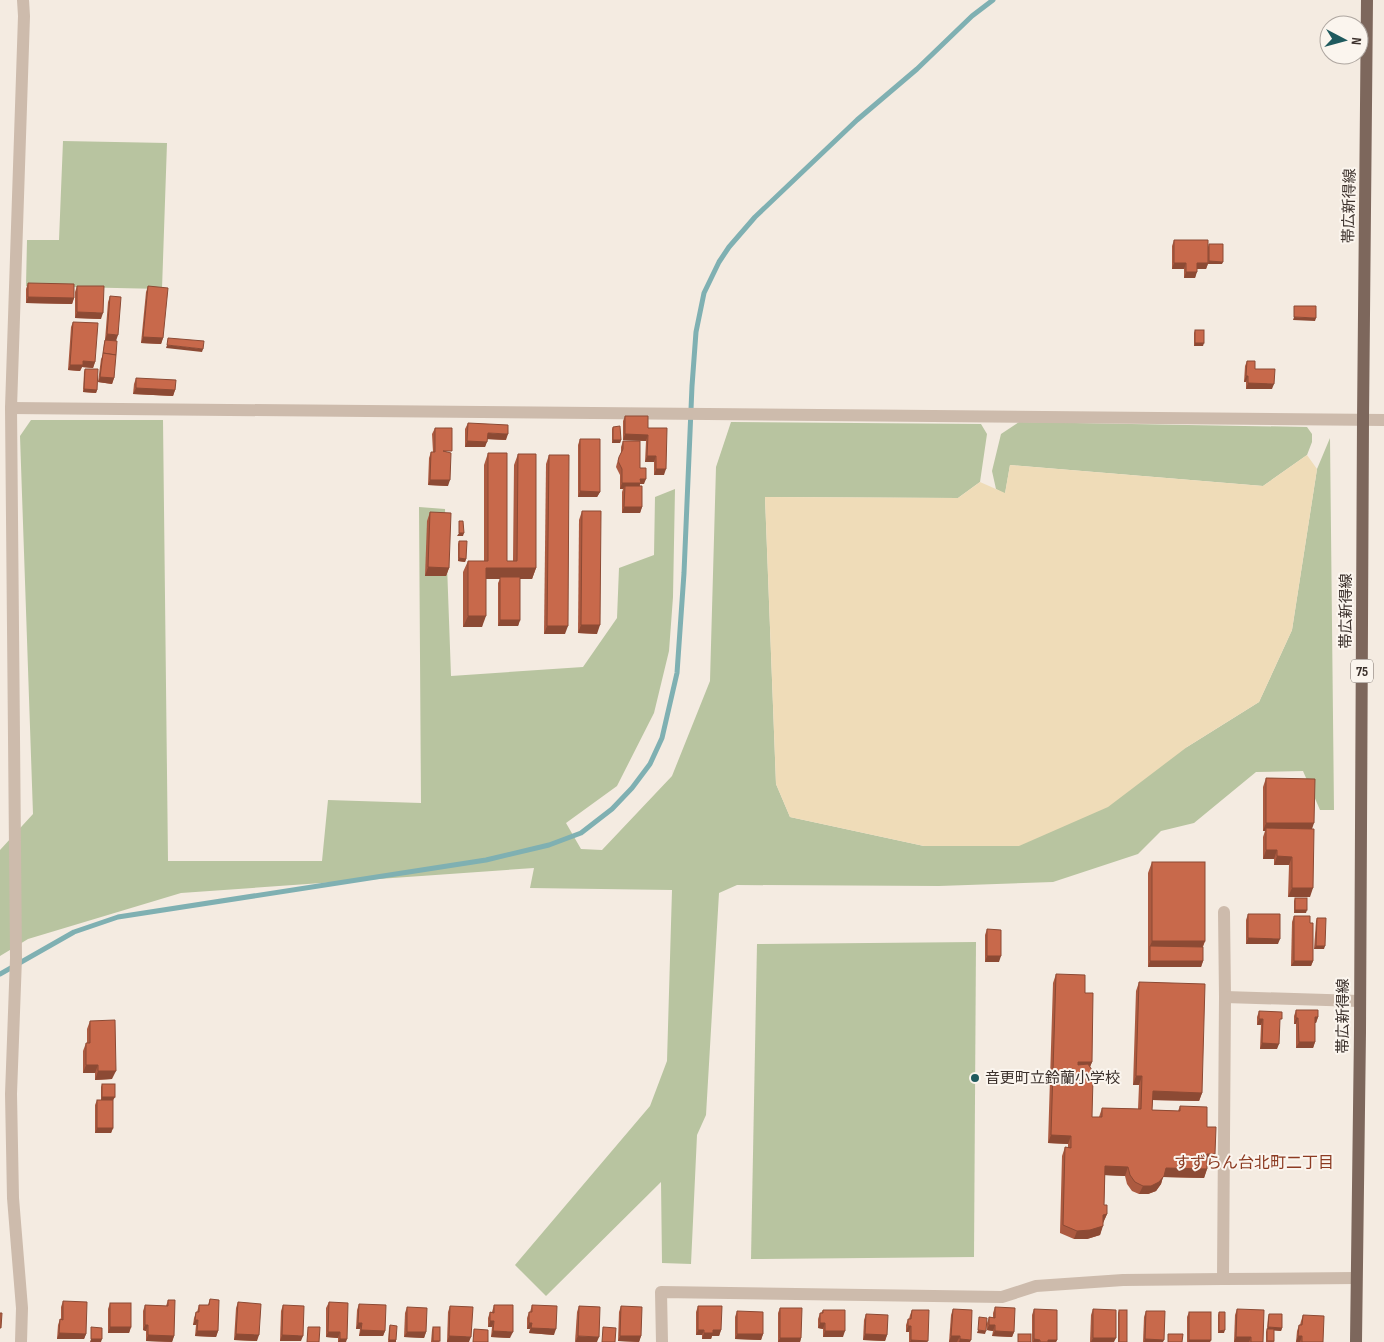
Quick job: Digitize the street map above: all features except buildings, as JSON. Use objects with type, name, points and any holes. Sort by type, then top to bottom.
[{"type":"main road","name":"帯広新得線","points":[[1356,1342],[1368,0]]},
{"type":"street","points":[[21,1342],[22,1308],[13,1198],[11,1094],[16,958],[11,408],[23,0]]},
{"type":"street","points":[[11,408],[1384,420]]},
{"type":"street","points":[[1223,1279],[1224,912]]},
{"type":"street","points":[[1225,997],[1359,1001]]},
{"type":"street","points":[[662,1342],[661,1292],[1002,1297],[1036,1286],[1123,1280],[1356,1278]]},
{"type":"green space","points":[[63,141],[167,143],[162,289],[26,286],[27,240],[59,240]]},
{"type":"green space","points":[[31,420],[163,420],[168,861],[322,861],[328,800],[421,803],[419,507],[445,509],[451,676],[583,667],[617,618],[619,568],[654,555],[655,497],[675,489],[673,597],[669,651],[654,713],[617,786],[566,823],[581,849],[602,850],[672,776],[710,681],[716,467],[731,422],[981,424],[987,434],[980,482],[958,498],[765,497],[776,784],[790,817],[924,846],[1187,747],[1259,702],[1292,630],[1317,469],[1330,438],[1334,810],[1320,810],[1303,771],[1256,772],[1194,823],[1161,831],[1138,854],[1053,882],[939,886],[737,885],[719,893],[706,1115],[697,1135],[691,1264],[662,1263],[661,1182],[546,1296],[515,1265],[650,1106],[667,1061],[672,890],[530,888],[534,868],[181,893],[28,939],[0,956],[0,850],[33,814],[20,436]]},
{"type":"green space","points":[[1019,422],[1307,427],[1312,434],[1312,442],[1307,455],[1263,486],[1010,465],[1005,494],[996,489],[992,471],[1001,434]]},
{"type":"green space","points":[[976,942],[974,1257],[751,1259],[757,944]]},
{"type":"sand","points":[[1307,455],[1317,469],[1292,630],[1259,702],[1187,747],[1108,807],[1019,846],[924,846],[790,817],[776,784],[765,497],[958,498],[980,482],[1005,493],[1010,465],[1263,486]]},
{"type":"waterway","points":[[0,974],[74,932],[118,917],[486,860],[549,845],[581,833],[612,809],[632,788],[650,764],[662,738],[677,673],[684,573],[692,386],[696,332],[704,293],[719,262],[729,247],[755,217],[857,120],[917,69],[972,16],[993,0]]},
{"type":"place","name":"音更町立鈴蘭小学校","points":[[975,1078]]},
{"type":"district","name":"すずらん台北町二丁目","points":[[1254,1162]]}]
